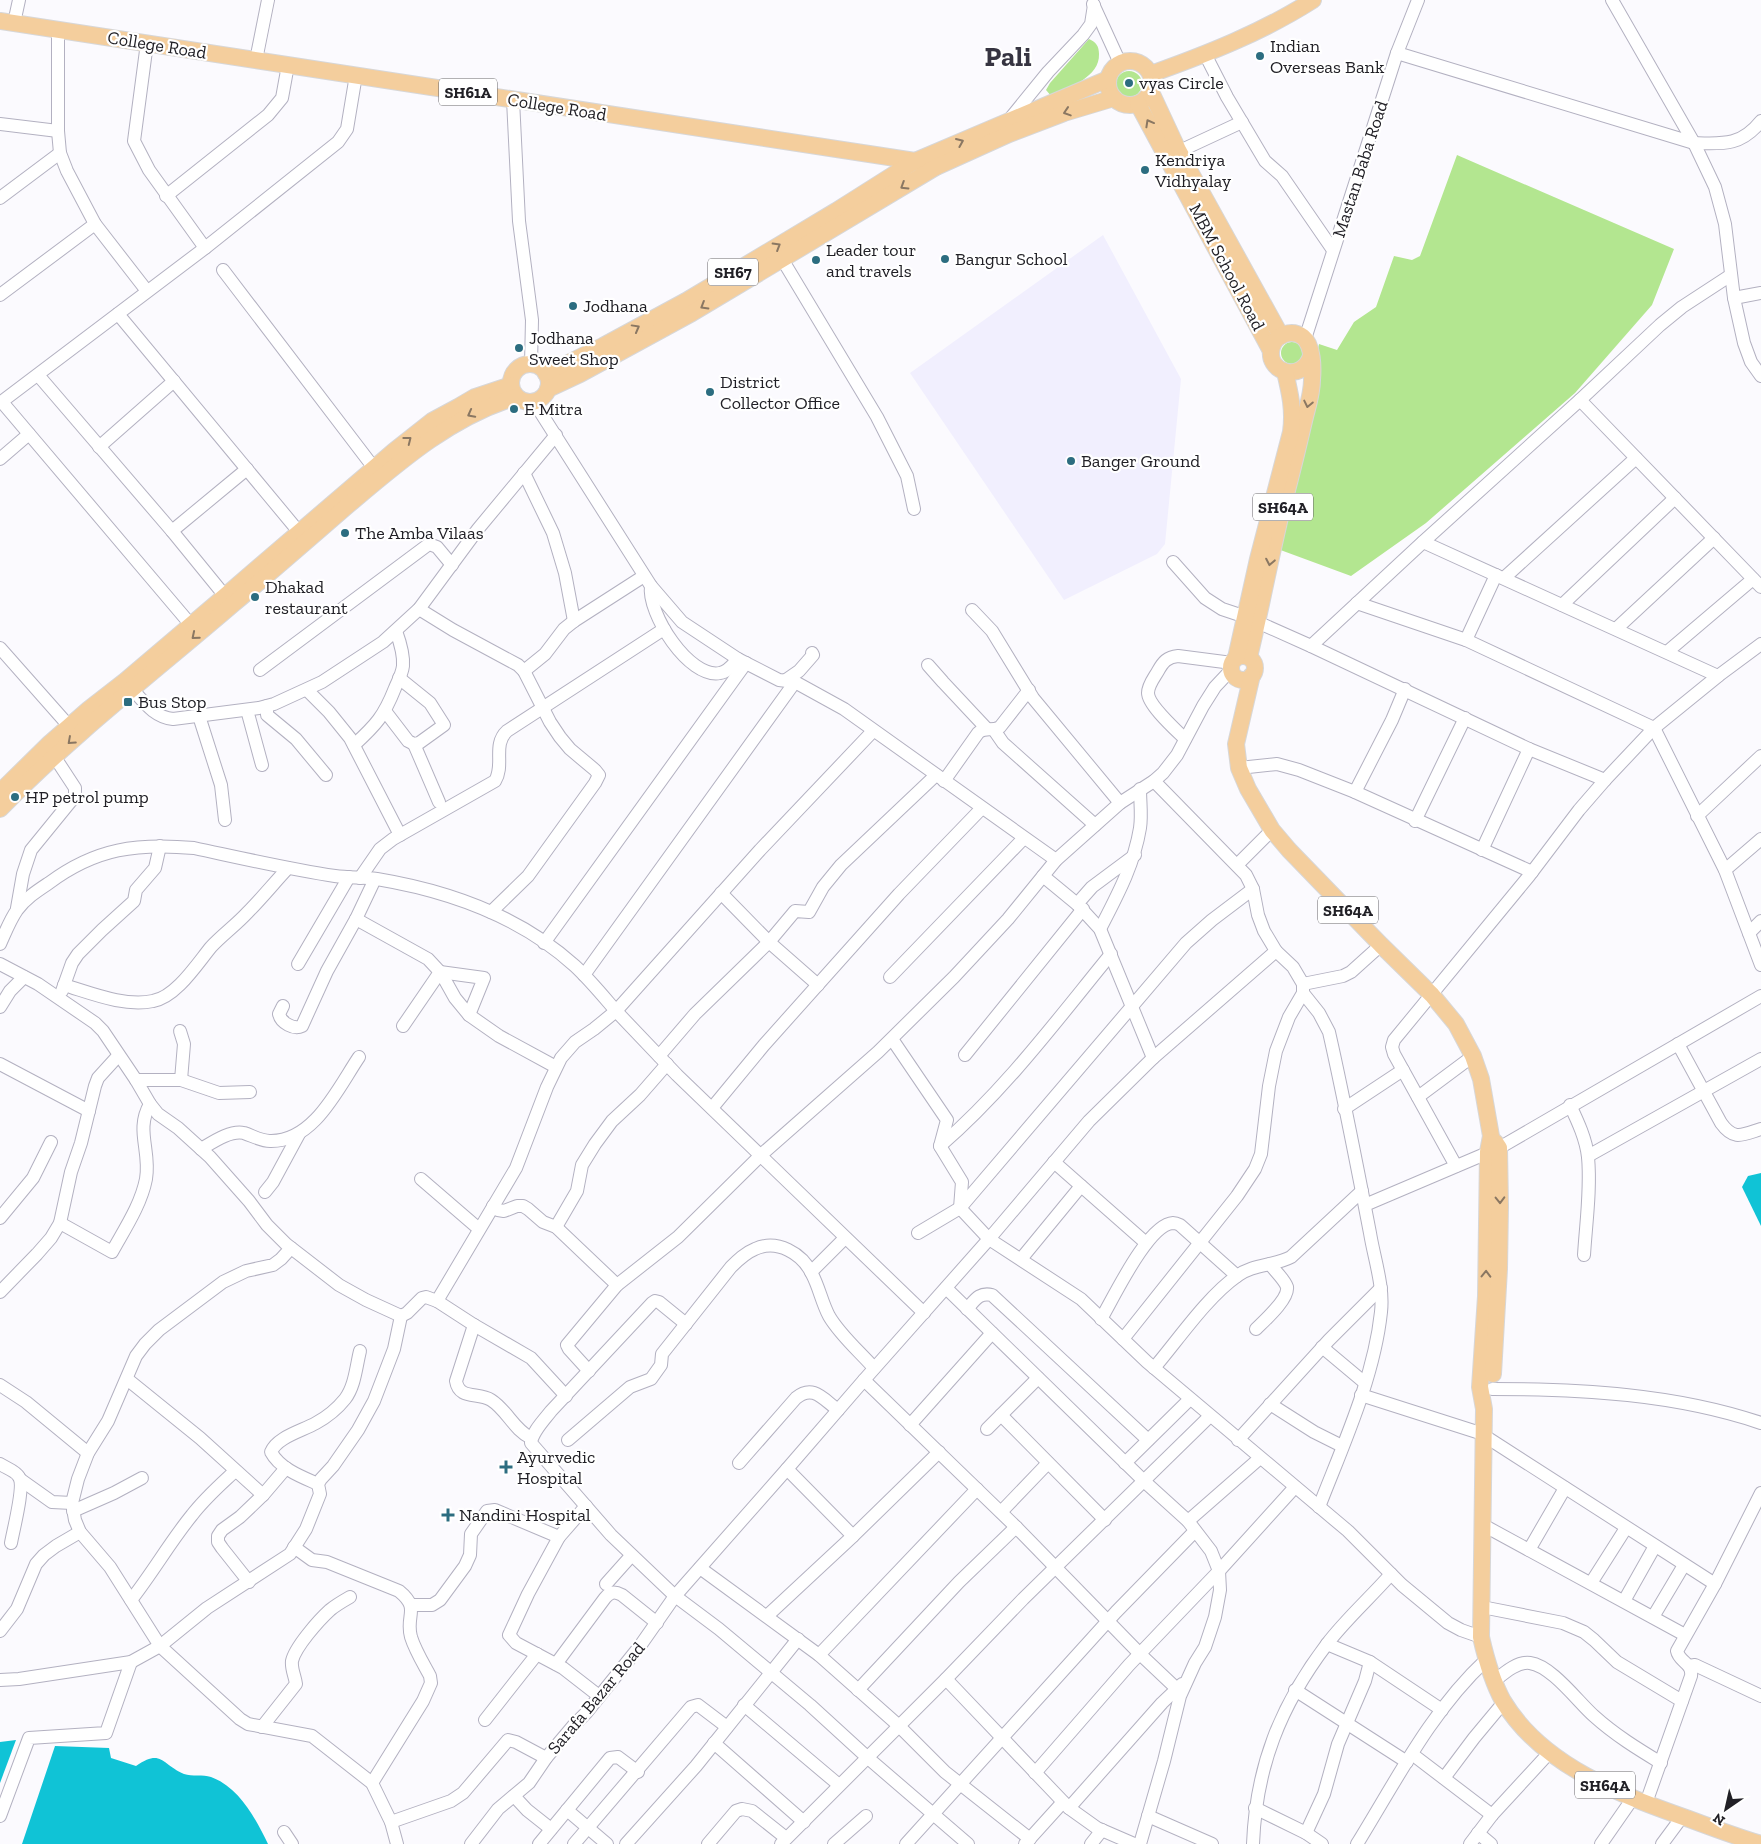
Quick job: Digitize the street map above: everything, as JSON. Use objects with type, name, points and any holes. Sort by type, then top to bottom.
[{"type":"main road","points":[[1151,74],[1205,54],[1270,25],[1306,2]]},
{"type":"main road","name":"College Road","points":[[7,22],[915,161],[936,167]]},
{"type":"main road","points":[[1114,98],[1108,86],[1110,73],[1120,63],[1132,60],[1143,65],[1151,74],[1153,80],[1151,92],[1144,101],[1138,104]]},
{"type":"main road","name":"SH67","points":[[534,402],[545,395],[547,382],[603,346],[686,301],[915,161],[1108,79]]},
{"type":"main road","name":"MBM School Road","points":[[1151,92],[1173,154],[1271,351]]},
{"type":"main road","name":"SH67","points":[[547,382],[580,374],[692,313],[936,167],[1009,134],[1064,112],[1114,98],[1125,104],[1138,104]]},
{"type":"main road","name":"MBM School Road","points":[[1138,104],[1173,154],[1281,336]]},
{"type":"main road","points":[[1271,351],[1276,340],[1281,336],[1294,333],[1305,339]]},
{"type":"main road","name":"SH64A","points":[[1305,339],[1309,344],[1311,356],[1311,388],[1272,551],[1252,620],[1237,662],[1254,663],[1255,669],[1236,744],[1239,768],[1260,812],[1272,830],[1381,945],[1432,995],[1456,1024],[1473,1056],[1481,1079],[1493,1145],[1500,1206],[1499,1269],[1492,1389],[1484,1410]]},
{"type":"main road","name":"SH64A","points":[[1252,620],[1264,531],[1291,432],[1293,415],[1292,400],[1285,372],[1274,364],[1271,351]]},
{"type":"main road","points":[[1285,372],[1290,373],[1301,370],[1309,362],[1311,356]]},
{"type":"main road","points":[[534,402],[522,400],[514,391],[514,373],[518,368],[531,364],[542,369],[547,382]]},
{"type":"main road","points":[[0,792],[69,726],[432,421],[476,397],[514,391]]},
{"type":"main road","points":[[0,809],[54,756],[391,468],[427,441],[514,391]]},
{"type":"main road","name":"SH64A","points":[[1493,1145],[1480,1387],[1484,1410],[1481,1637],[1492,1672],[1504,1702],[1535,1739],[1550,1752],[1577,1770],[1732,1840],[1761,1844]]},
{"type":"main road","name":"SH64A","points":[[1492,1672],[1525,1714],[1548,1739],[1566,1753],[1643,1799],[1761,1833]]},
{"type":"street","points":[[7,22],[19,0]]},
{"type":"street","points":[[256,60],[268,0]]},
{"type":"street","name":"Mastan Baba Road","points":[[1305,339],[1397,53],[1418,0]]},
{"type":"street","points":[[1612,0],[1694,143],[1715,188],[1725,224],[1734,298],[1744,343],[1751,362],[1761,376]]},
{"type":"street","points":[[1092,2],[1120,63]]},
{"type":"street","points":[[1009,121],[1048,72],[1091,24],[1092,2]]},
{"type":"street","points":[[58,30],[58,131],[60,153],[67,171],[95,224],[147,291]]},
{"type":"street","points":[[148,43],[134,141],[149,170],[166,196],[205,248]]},
{"type":"street","points":[[1397,53],[1694,143],[1724,144],[1741,139],[1761,121]]},
{"type":"street","points":[[1205,54],[1227,97],[1266,161],[1282,176],[1333,250]]},
{"type":"street","points":[[166,196],[278,105],[282,98],[288,65]]},
{"type":"street","points":[[190,625],[1,403],[205,248],[338,142],[347,129],[356,75]]},
{"type":"street","points":[[513,100],[519,221],[532,320],[531,364]]},
{"type":"street","points":[[1173,154],[1242,122]]},
{"type":"street","points":[[0,124],[58,131]]},
{"type":"street","points":[[0,198],[60,153]]},
{"type":"street","points":[[0,295],[95,224]]},
{"type":"street","points":[[782,259],[877,417],[908,476],[914,508]]},
{"type":"street","points":[[223,270],[374,468]]},
{"type":"street","points":[[1311,646],[1580,400],[1660,324],[1731,275]]},
{"type":"street","points":[[1734,298],[1761,293]]},
{"type":"street","points":[[118,314],[299,532]]},
{"type":"street","points":[[38,375],[172,531],[225,596]]},
{"type":"street","points":[[99,447],[174,381]]},
{"type":"street","points":[[1580,400],[1757,583],[1667,652]]},
{"type":"street","points":[[534,402],[648,581],[682,622],[742,661],[779,680],[790,681],[844,709],[1056,860]]},
{"type":"street","points":[[0,459],[29,434]]},
{"type":"street","points":[[132,689],[150,708],[164,717],[173,719],[200,716],[267,706],[306,690],[353,664],[396,631],[419,609],[478,528],[556,435]]},
{"type":"street","points":[[1466,640],[1500,577],[1636,458]]},
{"type":"street","points":[[172,531],[247,469]]},
{"type":"street","points":[[524,474],[553,533],[565,573],[574,621]]},
{"type":"street","points":[[1562,605],[1675,498]]},
{"type":"street","points":[[1616,629],[1714,538]]},
{"type":"street","points":[[1423,542],[1718,676]]},
{"type":"street","points":[[260,670],[429,544],[437,547],[452,565]]},
{"type":"street","points":[[1173,562],[1205,598],[1222,609],[1311,646],[1529,749],[1605,780]]},
{"type":"street","points":[[524,671],[545,654],[564,629],[574,621],[648,581]]},
{"type":"street","points":[[648,581],[651,602],[656,615],[680,652],[690,661],[713,673],[726,672],[742,661]]},
{"type":"street","points":[[1357,603],[1466,640],[1654,728],[1724,870],[1761,965]]},
{"type":"street","points":[[419,609],[453,630],[507,658],[524,671],[542,708],[560,737],[570,749],[598,773],[598,778],[528,876],[491,912]]},
{"type":"street","points":[[972,610],[992,631],[1029,690],[1054,724],[1120,802]]},
{"type":"street","points":[[298,964],[354,878],[380,849],[400,835],[495,781],[499,772],[500,744],[502,737],[507,731],[664,629]]},
{"type":"street","points":[[354,744],[373,727],[385,711],[399,678],[403,666],[403,655],[396,631]]},
{"type":"street","points":[[1456,1166],[1394,1054],[1392,1046],[1394,1040],[1605,780],[1654,728],[1761,644]]},
{"type":"street","points":[[0,648],[69,726]]},
{"type":"street","points":[[584,976],[790,681],[813,655],[812,653]]},
{"type":"street","points":[[1185,739],[1152,703],[1148,695],[1149,686],[1163,662],[1170,657],[1178,656],[1237,662]]},
{"type":"street","points":[[544,943],[742,661]]},
{"type":"street","points":[[589,1371],[567,1346],[617,1285],[678,1237],[761,1155],[892,1039],[954,978],[1008,918],[1056,860],[1120,802],[1164,773],[1202,706],[1237,662]]},
{"type":"street","points":[[928,665],[1003,743],[1095,825]]},
{"type":"street","points":[[399,678],[430,703],[444,725],[419,743],[414,744]]},
{"type":"street","points":[[1355,792],[1392,720],[1405,689]]},
{"type":"street","points":[[306,690],[329,712],[354,744],[400,835]]},
{"type":"street","points":[[556,1227],[578,1191],[582,1165],[595,1144],[612,1122],[646,1089],[663,1060],[695,1014],[769,942],[795,911],[809,912],[823,887],[840,865],[940,778],[981,730],[1000,727],[1029,690]]},
{"type":"street","points":[[267,706],[267,715],[296,739],[326,775]]},
{"type":"street","points":[[247,710],[262,765]]},
{"type":"street","points":[[385,711],[408,741],[414,744],[439,802]]},
{"type":"street","points":[[200,716],[222,785],[225,820]]},
{"type":"street","points":[[1415,821],[1465,718]]},
{"type":"street","points":[[437,1301],[518,1162],[556,1067],[567,1049],[616,1011],[760,850],[873,731]]},
{"type":"street","points":[[1482,850],[1529,749]]},
{"type":"street","points":[[17,911],[23,874],[31,850],[75,796],[75,788],[54,756]]},
{"type":"street","points":[[1697,816],[1761,756]]},
{"type":"street","points":[[1239,768],[1277,764],[1299,770],[1355,792],[1415,821],[1532,872]]},
{"type":"street","points":[[1154,781],[1246,875],[1264,931],[1276,951],[1293,966],[1303,988],[1329,1032],[1381,1288],[1381,1311],[1363,1389],[1319,1507]]},
{"type":"street","points":[[1100,929],[1123,884],[1135,855],[1140,826],[1140,789]]},
{"type":"street","points":[[712,1108],[764,1045],[899,894],[982,808]]},
{"type":"street","points":[[1237,865],[1272,830]]},
{"type":"street","points":[[890,977],[1024,838]]},
{"type":"street","points":[[1724,870],[1761,839]]},
{"type":"street","points":[[60,998],[72,963],[78,954],[102,930],[134,902],[136,890],[155,868],[160,846]]},
{"type":"street","points":[[0,944],[17,911],[35,892],[65,871],[90,858],[114,850],[160,846],[194,848],[288,868],[354,878],[375,879],[427,890],[476,905],[519,926],[574,965],[663,1060],[924,1314]]},
{"type":"street","points":[[965,1055],[1080,907],[1092,886],[1135,855]]},
{"type":"street","points":[[64,985],[104,997],[132,1002],[151,1002],[159,999],[184,979],[212,946],[248,913],[288,868]]},
{"type":"street","points":[[1043,876],[1080,907],[1100,929],[1153,1058]]},
{"type":"street","points":[[283,1006],[279,1014],[282,1020],[295,1028],[302,1026],[327,971],[356,919],[375,879]]},
{"type":"street","points":[[918,1233],[960,1208],[1186,943],[1252,889]]},
{"type":"street","points":[[721,893],[769,942],[818,986]]},
{"type":"street","points":[[356,919],[428,959],[440,972],[455,998],[469,1015],[499,1036],[556,1067]]},
{"type":"street","points":[[1748,932],[1761,921]]},
{"type":"street","points":[[1123,1339],[1237,1196],[1255,1169],[1262,1154],[1269,1086],[1276,1051],[1303,988],[1351,972],[1381,945]]},
{"type":"street","name":"Sarafa Bazar Road","points":[[471,1844],[498,1809],[529,1783],[546,1758],[599,1696],[657,1623],[675,1596],[874,1368],[924,1314],[1089,1121],[1153,1058],[1276,951]]},
{"type":"street","points":[[940,1146],[961,1128],[997,1091],[1111,954]]},
{"type":"street","points":[[0,964],[60,998],[95,1022],[103,1031],[158,1114],[178,1128],[201,1149],[249,1201],[267,1225],[291,1248],[339,1285],[401,1316]]},
{"type":"street","points":[[440,972],[484,978],[469,1015]]},
{"type":"street","points":[[403,1026],[440,972]]},
{"type":"street","points":[[0,1007],[10,991],[24,977]]},
{"type":"street","points":[[1365,1205],[1456,1166],[1570,1106],[1761,996]]},
{"type":"street","points":[[180,1031],[184,1044],[181,1080]]},
{"type":"street","points":[[892,1039],[947,1120],[940,1146],[962,1182],[960,1208],[989,1239],[1081,1300],[1154,1368],[1348,1531],[1391,1574],[1448,1623],[1481,1637]]},
{"type":"street","points":[[1678,1044],[1728,1133],[1740,1136],[1761,1130]]},
{"type":"street","points":[[3,1283],[37,1254],[51,1238],[60,1222],[71,1172],[98,1078],[118,1056]]},
{"type":"street","points":[[1418,1097],[1473,1056]]},
{"type":"street","points":[[201,1149],[238,1132],[271,1141],[290,1138],[299,1134],[324,1109],[359,1057]]},
{"type":"street","points":[[1588,1156],[1761,1059]]},
{"type":"street","points":[[0,1064],[89,1111]]},
{"type":"street","points":[[1344,1109],[1403,1070]]},
{"type":"street","points":[[136,1080],[181,1080],[219,1093],[250,1092]]},
{"type":"street","points":[[60,1222],[112,1252],[131,1216],[146,1181],[147,1150],[142,1124],[144,1114],[150,1104]]},
{"type":"street","points":[[1570,1106],[1582,1132],[1588,1156],[1584,1255]]},
{"type":"street","points":[[265,1192],[273,1182],[299,1134]]},
{"type":"street","points":[[0,1218],[33,1178],[51,1142]]},
{"type":"street","points":[[1054,1162],[1146,1243]]},
{"type":"street","points":[[421,1179],[479,1229]]},
{"type":"street","points":[[1021,1259],[1081,1186]]},
{"type":"street","points":[[1154,1368],[1208,1303],[1237,1276],[1253,1268],[1282,1262],[1292,1256],[1362,1191]]},
{"type":"street","points":[[493,1206],[498,1210],[504,1211],[517,1206],[523,1206],[543,1222],[556,1227],[617,1285]]},
{"type":"street","points":[[1101,1319],[1130,1267],[1146,1243],[1163,1228],[1173,1223],[1180,1225],[1237,1276]]},
{"type":"street","points":[[812,1272],[845,1238]]},
{"type":"street","points":[[568,1440],[630,1387],[651,1379],[661,1365],[662,1354],[731,1267],[743,1255],[757,1248],[773,1246],[789,1249],[802,1260],[812,1272],[825,1306],[835,1325],[874,1368]]},
{"type":"street","points":[[291,1248],[281,1260],[273,1265],[246,1271],[223,1282],[159,1330],[145,1344],[136,1356],[108,1421],[88,1453],[78,1479],[72,1507],[80,1532],[110,1567],[160,1646],[240,1719],[248,1724],[312,1736],[372,1783],[391,1822],[397,1844]]},
{"type":"street","points":[[1256,1329],[1283,1300],[1286,1294],[1287,1286],[1270,1264]]},
{"type":"street","points":[[946,1288],[1192,1526],[1211,1551],[1219,1571],[1220,1590],[1215,1617],[1205,1647],[1187,1679],[1176,1708],[1172,1731],[1140,1844]]},
{"type":"street","points":[[1238,1440],[1322,1347],[1381,1288]]},
{"type":"street","points":[[967,1309],[978,1296],[985,1293],[992,1294],[1148,1440]]},
{"type":"street","points":[[0,1680],[19,1680],[131,1662],[160,1646],[207,1608],[290,1554],[306,1529],[320,1494],[318,1484],[358,1430],[374,1401],[394,1349],[401,1316],[422,1298],[426,1297],[437,1301],[531,1358],[566,1396]]},
{"type":"street","points":[[686,1324],[659,1302],[655,1302],[541,1424],[531,1443],[631,1556],[675,1596],[719,1629],[810,1705],[968,1844]]},
{"type":"street","points":[[474,1325],[456,1381],[457,1388],[462,1392],[486,1397],[496,1403],[522,1434],[532,1438]]},
{"type":"street","points":[[910,1425],[992,1333]]},
{"type":"street","points":[[1322,1347],[1363,1389],[1480,1433],[1715,1584]]},
{"type":"street","points":[[318,1484],[286,1468],[274,1458],[272,1452],[274,1446],[281,1440],[317,1422],[334,1411],[346,1398],[352,1385],[360,1351]]},
{"type":"street","points":[[987,1429],[1038,1378]]},
{"type":"street","points":[[127,1379],[200,1438],[263,1495]]},
{"type":"street","points":[[864,1380],[1001,1512],[1140,1654],[1177,1689]]},
{"type":"street","points":[[0,1386],[26,1402],[88,1453]]},
{"type":"street","points":[[1492,1389],[1545,1389],[1642,1396],[1709,1408],[1761,1424]]},
{"type":"street","points":[[739,1463],[804,1391],[812,1391],[818,1394],[838,1410]]},
{"type":"street","points":[[1125,1463],[1190,1399]]},
{"type":"street","points":[[1270,1404],[1314,1432],[1342,1446]]},
{"type":"street","points":[[1001,1415],[1104,1520]]},
{"type":"street","points":[[708,1844],[736,1811],[742,1809],[752,1811],[782,1842],[868,1758],[898,1725],[1055,1568],[1145,1482],[1210,1416]]},
{"type":"street","points":[[767,1616],[939,1452]]},
{"type":"street","points":[[910,1843],[932,1814],[1192,1526],[1260,1458]]},
{"type":"street","points":[[1001,1512],[1048,1463]]},
{"type":"street","points":[[0,1464],[13,1471],[21,1480],[52,1502],[72,1507],[114,1493],[142,1478]]},
{"type":"street","points":[[249,1582],[222,1548],[218,1542],[218,1536],[222,1530],[240,1517],[263,1495],[286,1468]]},
{"type":"street","points":[[787,1469],[853,1536]]},
{"type":"street","points":[[131,1600],[192,1514],[235,1471]]},
{"type":"street","points":[[11,1543],[18,1510],[21,1480]]},
{"type":"street","points":[[1034,1773],[1140,1654],[1295,1487]]},
{"type":"street","points":[[1529,1550],[1565,1488]]},
{"type":"street","points":[[820,1655],[977,1489]]},
{"type":"street","points":[[1601,1844],[1643,1799],[1661,1763],[1692,1671],[1678,1656],[1677,1651],[1715,1584],[1761,1493]]},
{"type":"street","points":[[586,1506],[558,1537],[509,1634],[516,1643],[556,1664],[599,1696]]},
{"type":"street","points":[[411,1605],[432,1605],[440,1600],[465,1566],[470,1555],[471,1534],[487,1511],[495,1510],[558,1537]]},
{"type":"street","points":[[1483,1524],[1685,1635]]},
{"type":"street","points":[[858,1690],[959,1582],[1016,1527]]},
{"type":"street","points":[[1591,1583],[1626,1528]]},
{"type":"street","points":[[0,1631],[17,1608],[36,1564],[56,1546],[80,1532]]},
{"type":"street","points":[[1624,1601],[1656,1546]]},
{"type":"street","points":[[294,1547],[312,1560],[327,1562],[398,1590],[408,1598],[411,1605],[410,1635],[430,1676],[431,1683],[423,1701],[372,1783]]},
{"type":"street","points":[[606,1584],[631,1556]]},
{"type":"street","points":[[1653,1617],[1684,1565]]},
{"type":"street","points":[[700,1568],[820,1655],[898,1725],[945,1772],[1027,1842],[1066,1805],[1187,1679]]},
{"type":"street","points":[[1253,1844],[1258,1788],[1278,1723],[1295,1690],[1327,1644],[1391,1574]]},
{"type":"street","points":[[556,1664],[605,1598],[611,1593],[616,1592],[622,1595],[657,1623]]},
{"type":"street","points":[[262,1727],[296,1684],[292,1668],[292,1660],[296,1652],[315,1625],[325,1615],[350,1597]]},
{"type":"street","points":[[1482,1606],[1563,1623],[1584,1632],[1617,1662],[1682,1701]]},
{"type":"street","points":[[626,1844],[696,1766],[798,1639]]},
{"type":"street","points":[[1327,1644],[1370,1662],[1442,1710]]},
{"type":"street","points":[[485,1720],[537,1654]]},
{"type":"street","points":[[0,1816],[29,1738],[106,1733],[131,1662]]},
{"type":"street","points":[[1306,1834],[1324,1794],[1338,1744],[1348,1723],[1370,1662]]},
{"type":"street","points":[[1357,1844],[1442,1710],[1469,1676],[1528,1662],[1539,1665],[1549,1672],[1595,1717],[1626,1742],[1661,1763]]},
{"type":"street","points":[[1689,1666],[1695,1665],[1761,1696]]},
{"type":"street","points":[[946,1679],[1066,1805],[1090,1824],[1134,1844]]},
{"type":"street","points":[[1295,1690],[1444,1778],[1492,1815]]},
{"type":"street","points":[[1444,1778],[1504,1702]]},
{"type":"street","points":[[574,1844],[694,1706],[698,1705],[728,1726]]},
{"type":"street","points":[[744,1705],[839,1785]]},
{"type":"street","points":[[391,1822],[451,1801],[463,1793],[508,1740],[516,1742],[546,1758]]},
{"type":"street","points":[[714,1743],[804,1822]]},
{"type":"street","points":[[1470,1844],[1492,1815],[1550,1752]]},
{"type":"street","points":[[539,1844],[613,1756],[618,1756],[638,1772]]},
{"type":"street","points":[[514,1796],[551,1829]]},
{"type":"street","points":[[1255,1808],[1322,1844]]},
{"type":"street","points":[[567,1810],[607,1844]]},
{"type":"street","points":[[834,1844],[866,1816]]},
{"type":"street","points":[[1148,1816],[1212,1844]]},
{"type":"street","points":[[1662,1844],[1682,1817]]},
{"type":"street","points":[[1091,1844],[1102,1830]]},
{"type":"street","points":[[284,1832],[292,1844]]},
{"type":"street","points":[[1478,1833],[1491,1844]]},
{"type":"shaded area","name":"Banger Ground","points":[[1103,235],[1181,379],[1165,544],[1157,554],[1064,600],[910,373]]},
{"type":"green space","points":[[1089,39],[1098,47],[1098,62],[1094,69],[1075,85],[1052,97],[1046,90],[1050,83]]},
{"type":"green space","points":[[1129,71],[1138,75],[1142,84],[1138,93],[1129,97],[1120,93],[1116,84],[1120,75]]},
{"type":"green space","points":[[1457,155],[1674,249],[1652,305],[1575,393],[1426,523],[1351,576],[1275,548],[1319,344],[1337,350],[1354,322],[1376,307],[1394,256],[1412,260],[1420,256]]},
{"type":"green space","points":[[1292,342],[1300,345],[1303,353],[1300,361],[1292,364],[1284,361],[1281,353],[1284,345]]},
{"type":"water","points":[[1761,1173],[1761,1226],[1742,1187],[1748,1176]]},
{"type":"water","points":[[16,1740],[0,1783],[0,1742]]},
{"type":"water","points":[[55,1746],[109,1748],[111,1758],[136,1766],[151,1758],[157,1758],[184,1774],[211,1777],[230,1788],[246,1805],[268,1844],[22,1844]]},
{"type":"place","name":"Indian Overseas Bank","points":[[1260,56]]},
{"type":"place","name":"vyas Circle","points":[[1129,83]]},
{"type":"place","name":"Kendriya Vidhyalay","points":[[1145,170]]},
{"type":"place","name":"Bangur School","points":[[945,259]]},
{"type":"place","name":"Leader tour and travels","points":[[816,260]]},
{"type":"place","name":"Jodhana","points":[[573,306]]},
{"type":"place","name":"Jodhana Sweet Shop","points":[[519,348]]},
{"type":"place","name":"District Collector Office","points":[[710,392]]},
{"type":"place","name":"E Mitra","points":[[514,409]]},
{"type":"place","name":"Banger Ground","points":[[1071,461]]},
{"type":"place","name":"The Amba Vilaas","points":[[345,533]]},
{"type":"place","name":"Dhakad restaurant","points":[[255,597]]},
{"type":"place","name":"Bus Stop","points":[[128,702]]},
{"type":"place","name":"HP petrol pump","points":[[15,797]]},
{"type":"place","name":"Ayurvedic Hospital","points":[[506,1467]]},
{"type":"place","name":"Nandini Hospital","points":[[448,1515]]},
{"type":"district","name":"Pali","points":[[1008,56]]}]
